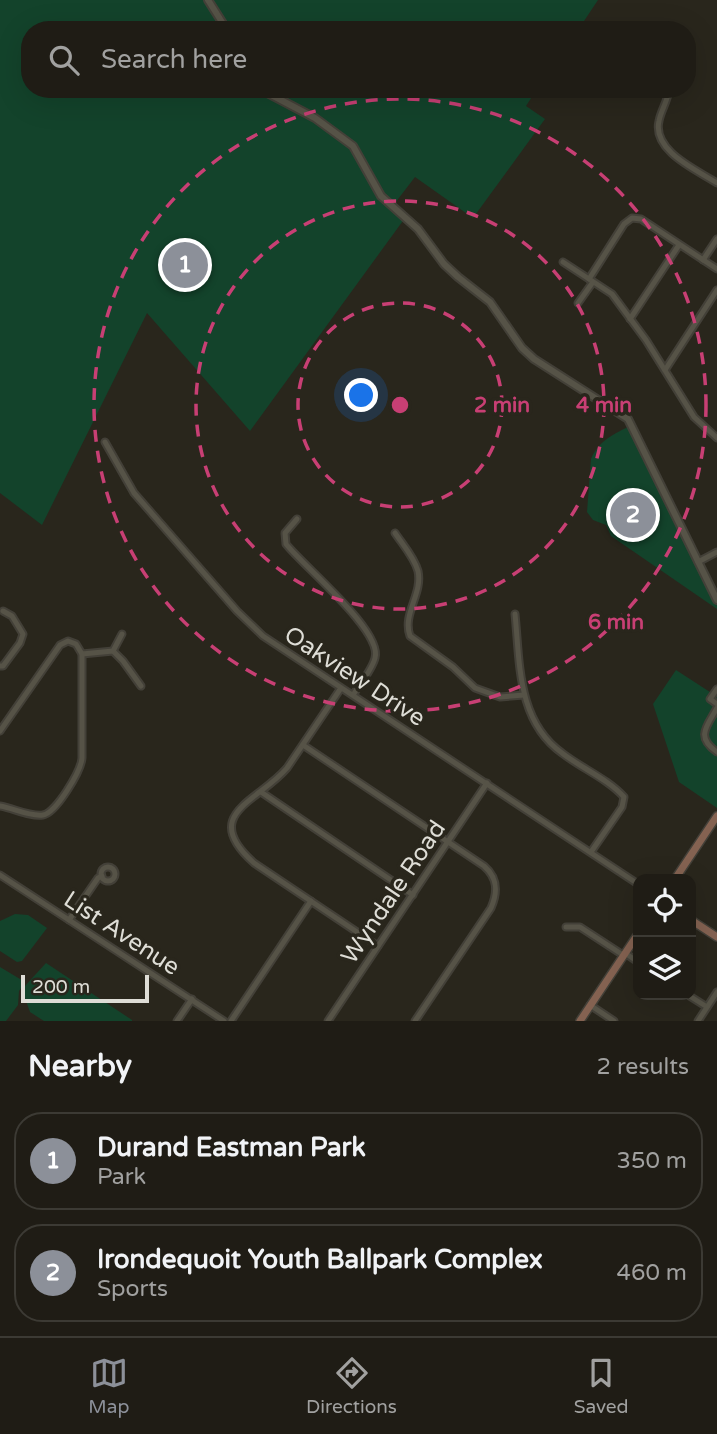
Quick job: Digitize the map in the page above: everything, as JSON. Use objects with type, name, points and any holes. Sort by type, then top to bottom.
[{"type":"main road","points":[[678,874],[717,816]]},
{"type":"main road","points":[[696,923],[717,937]]},
{"type":"main road","points":[[580,1021],[636,937]]},
{"type":"street","points":[[208,0],[221,21]]},
{"type":"street","points":[[277,98],[315,118],[353,146],[381,196],[418,229],[444,264],[490,302],[522,348],[534,359],[628,419],[717,600]]},
{"type":"street","points":[[668,98],[659,120],[662,142],[673,153],[717,183]]},
{"type":"street","points":[[578,303],[624,224],[632,218],[641,219],[717,269]]},
{"type":"street","points":[[703,260],[717,239]]},
{"type":"street","points":[[630,319],[679,245]]},
{"type":"street","points":[[563,262],[612,294],[694,417],[717,438]]},
{"type":"street","points":[[664,370],[717,290]]},
{"type":"street","name":"Oakview Drive","points":[[105,442],[134,493],[237,611],[284,651],[633,881]]},
{"type":"street","points":[[297,519],[285,533],[286,544],[352,611],[375,647],[373,663],[353,695]]},
{"type":"street","points":[[395,533],[414,561],[418,572],[418,590],[408,622],[410,636],[481,691],[500,697],[524,695]]},
{"type":"street","points":[[698,562],[717,552]]},
{"type":"street","points":[[0,666],[3,667],[23,634],[12,616],[4,611]]},
{"type":"street","points":[[515,614],[524,695],[532,719],[550,743],[624,797],[622,807],[592,852]]},
{"type":"street","points":[[113,651],[122,634]]},
{"type":"street","points":[[0,731],[60,645],[72,642],[79,647],[82,654],[80,770],[48,814],[34,815],[0,806]]},
{"type":"street","points":[[82,654],[113,651],[123,660],[141,686]]},
{"type":"street","points":[[341,688],[283,772],[261,792],[243,803],[235,812],[231,825],[233,838],[242,852],[254,863],[378,946]]},
{"type":"street","points":[[717,689],[710,699],[717,706],[706,726],[706,740],[717,752]]},
{"type":"street","points":[[303,745],[491,872],[496,887],[495,898],[487,915],[415,1021]]},
{"type":"street","name":"Wyndale Road","points":[[328,1021],[488,783]]},
{"type":"street","points":[[261,792],[413,895]]},
{"type":"street","name":"List Avenue","points":[[0,875],[224,1021]]},
{"type":"street","points":[[69,920],[97,878],[102,876]]},
{"type":"street","points":[[231,1021],[311,901]]},
{"type":"street","points":[[566,927],[580,927],[633,959]]},
{"type":"street","points":[[698,1021],[717,992]]},
{"type":"street","points":[[177,1021],[192,999]]},
{"type":"street","points":[[696,1000],[707,1007]]},
{"type":"street","points":[[590,1005],[614,1021]]},
{"type":"green space","points":[[0,0],[598,0],[584,21],[21,21],[21,98],[531,98],[526,106],[545,119],[473,218],[415,177],[392,207],[405,218],[250,431],[147,313],[42,525],[0,493]]},
{"type":"green space","points":[[632,425],[717,600],[717,609],[611,536],[606,525],[593,520],[587,512],[591,459],[594,452],[608,438]]},
{"type":"green space","points":[[676,670],[713,694],[717,688],[717,808],[679,782],[653,704]]},
{"type":"green space","points":[[15,914],[28,915],[47,928],[22,961],[17,962],[0,951],[0,921]]},
{"type":"green space","points":[[46,963],[132,1021],[44,1021],[30,1012],[25,998],[25,986]]},
{"type":"green space","points":[[0,967],[25,982],[19,991],[18,1005],[6,1021],[0,1021]]},
{"type":"place","name":"Durand Eastman Park","points":[[185,265]]},
{"type":"place","name":"Irondequoit Youth Ballpark Complex","points":[[633,515]]}]
